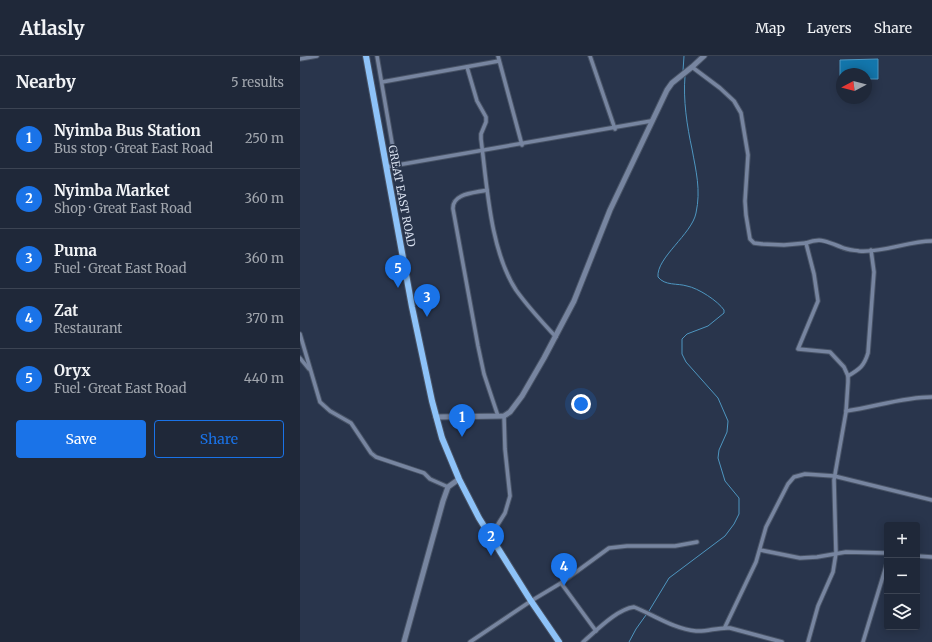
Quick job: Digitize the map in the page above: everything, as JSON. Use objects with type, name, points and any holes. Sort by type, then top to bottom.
[{"type":"highway","name":"GREAT EAST ROAD","points":[[366,56],[412,307],[442,438],[470,503],[490,537],[559,642]]},
{"type":"street","points":[[300,59],[317,56]]},
{"type":"street","points":[[377,56],[396,166]]},
{"type":"street","points":[[498,56],[522,145]]},
{"type":"street","points":[[590,56],[615,129]]},
{"type":"street","points":[[436,417],[504,416],[510,412],[520,399],[556,337],[580,290],[610,210],[667,90],[672,83],[704,56]]},
{"type":"street","points":[[382,82],[499,62]]},
{"type":"street","points":[[467,67],[477,101],[486,117],[486,122],[481,134],[489,209],[507,273],[519,294],[556,337]]},
{"type":"street","points":[[692,67],[730,97],[737,104],[741,113],[748,155],[745,201],[746,215],[750,239],[754,243],[784,245],[822,240],[846,249],[862,251],[932,241]]},
{"type":"street","points":[[386,167],[615,129],[651,121]]},
{"type":"street","points":[[487,190],[458,197],[453,206],[478,346],[484,374],[498,416]]},
{"type":"street","points":[[806,243],[814,274],[818,301],[798,349],[830,352],[844,366],[848,376],[846,411],[834,476],[836,553],[832,572],[818,606],[808,642]]},
{"type":"street","points":[[848,376],[861,367],[865,362],[868,353],[874,272],[872,250]]},
{"type":"street","points":[[300,334],[322,405],[351,422],[374,456],[424,473],[430,479],[448,487]]},
{"type":"street","points":[[300,358],[311,372]]},
{"type":"street","points":[[846,411],[911,398],[932,397]]},
{"type":"street","points":[[490,537],[505,513],[510,496],[505,449],[504,416]]},
{"type":"street","points":[[725,627],[760,550],[766,527],[792,478],[805,474],[834,476],[932,500]]},
{"type":"street","points":[[404,642],[448,487],[459,480]]},
{"type":"street","points":[[470,642],[531,601],[561,583],[609,548],[627,546],[675,546],[697,542]]},
{"type":"street","points":[[760,550],[800,558],[816,557],[836,553],[884,553]]},
{"type":"street","points":[[920,556],[932,557]]},
{"type":"street","points":[[863,642],[884,574]]},
{"type":"street","points":[[561,583],[596,631]]},
{"type":"street","points":[[583,642],[615,616],[634,607],[683,628],[704,631],[725,627],[782,642]]},
{"type":"water","points":[[878,59],[878,79],[872,79],[872,68],[840,68],[840,60]]},
{"type":"waterway","points":[[683,71],[684,56]]},
{"type":"waterway","points":[[649,611],[669,578],[725,536],[739,514],[739,498],[725,481],[718,458],[719,450],[727,432],[728,421],[718,398],[686,362],[682,354],[682,339],[687,334],[708,326],[724,313],[724,310],[713,299],[697,289],[664,282],[658,277],[659,270],[663,262],[688,229],[696,213],[698,196],[697,181],[686,113],[685,76]]},
{"type":"waterway","points":[[629,642],[646,615]]},
{"type":"place","name":"Oryx","points":[[398,288]]},
{"type":"place","name":"Puma","points":[[427,317]]},
{"type":"place","name":"Nyimba Bus Station","points":[[462,437]]},
{"type":"place","name":"Nyimba Market","points":[[491,556]]},
{"type":"place","name":"Zat","points":[[564,586]]}]
